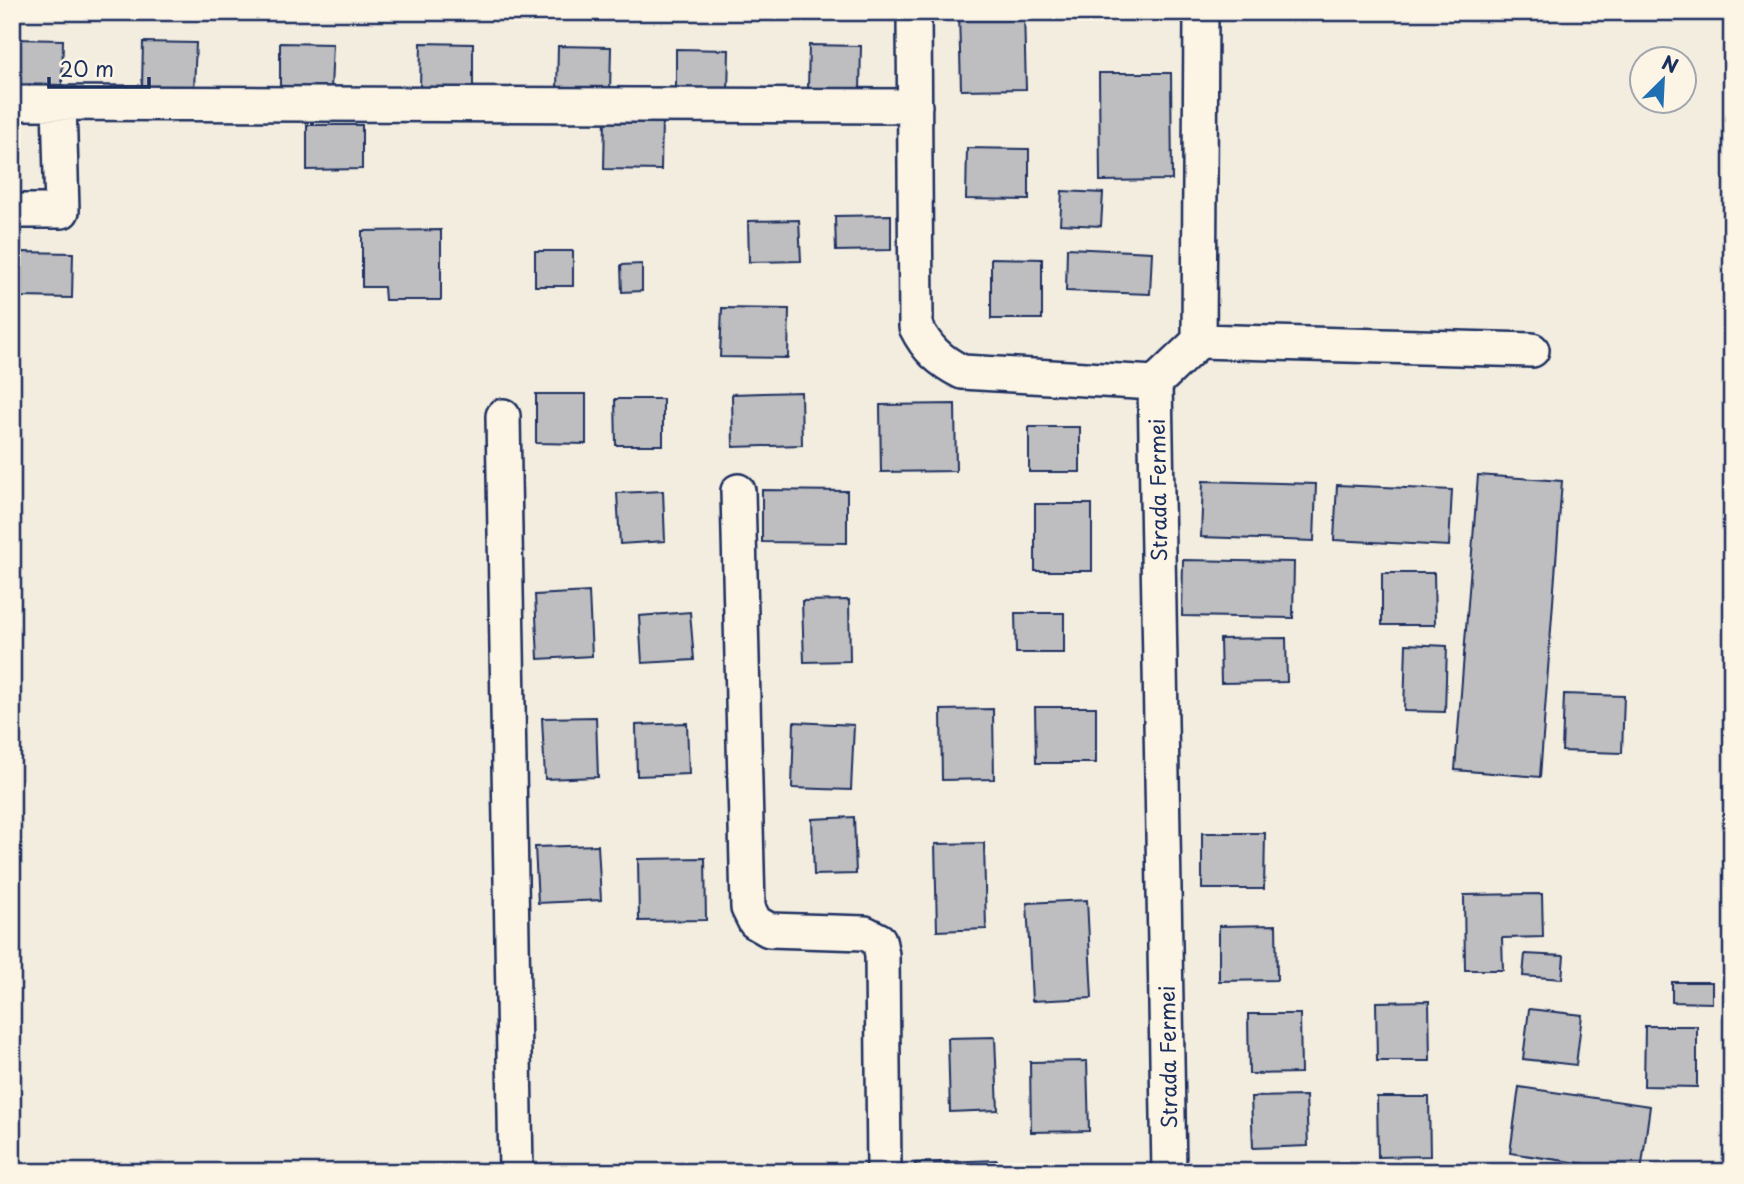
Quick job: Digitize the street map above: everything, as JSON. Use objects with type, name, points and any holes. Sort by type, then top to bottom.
[{"type":"street","points":[[914,12],[916,327],[925,345],[942,362],[962,372],[1155,383],[1199,341],[1532,350]]},
{"type":"street","points":[[1199,341],[1201,12]]},
{"type":"street","points":[[12,103],[915,106]]},
{"type":"street","points":[[12,211],[62,211],[59,103]]},
{"type":"street","name":"Strada Fermei","points":[[1155,383],[1169,1172]]},
{"type":"street","points":[[503,416],[516,1172]]},
{"type":"street","points":[[738,491],[748,908],[755,922],[769,930],[865,933],[879,940],[882,955],[884,1172]]},
{"type":"building","points":[[959,12],[1024,12],[1026,89],[961,90]]},
{"type":"building","points":[[12,39],[63,40],[62,85],[12,84]]},
{"type":"building","points":[[143,42],[196,43],[194,89],[142,87]]},
{"type":"building","points":[[280,43],[333,44],[331,90],[280,88]]},
{"type":"building","points":[[421,43],[473,44],[473,90],[420,88]]},
{"type":"building","points":[[809,45],[861,46],[860,91],[808,90]]},
{"type":"building","points":[[558,46],[611,47],[610,92],[557,91]]},
{"type":"building","points":[[676,49],[729,50],[728,95],[676,94]]},
{"type":"building","points":[[1099,73],[1171,73],[1172,180],[1100,181]]},
{"type":"building","points":[[605,117],[662,118],[661,170],[604,169]]},
{"type":"building","points":[[307,125],[362,125],[362,169],[307,170]]},
{"type":"building","points":[[967,148],[1029,149],[1029,200],[966,199]]},
{"type":"building","points":[[1062,191],[1103,193],[1101,226],[1060,224]]},
{"type":"building","points":[[891,215],[891,250],[836,251],[835,216]]},
{"type":"building","points":[[799,220],[801,261],[749,262],[748,221]]},
{"type":"building","points":[[441,230],[441,300],[385,300],[384,287],[362,287],[362,231]]},
{"type":"building","points":[[1067,248],[1152,252],[1150,294],[1066,291]]},
{"type":"building","points":[[535,251],[573,251],[573,286],[535,286]]},
{"type":"building","points":[[21,252],[73,253],[72,298],[20,297]]},
{"type":"building","points":[[991,258],[1042,259],[1042,319],[991,319]]},
{"type":"building","points":[[642,264],[642,291],[622,292],[621,265]]},
{"type":"building","points":[[722,308],[789,309],[788,358],[720,357]]},
{"type":"building","points":[[801,392],[802,445],[733,447],[732,394]]},
{"type":"building","points":[[536,394],[586,394],[586,444],[536,443]]},
{"type":"building","points":[[615,399],[663,399],[663,445],[616,445]]},
{"type":"building","points":[[955,404],[956,471],[881,472],[880,405]]},
{"type":"building","points":[[1029,427],[1080,427],[1080,472],[1029,472]]},
{"type":"building","points":[[1478,475],[1562,481],[1540,777],[1455,770]]},
{"type":"building","points":[[1203,481],[1316,484],[1314,541],[1201,537]]},
{"type":"building","points":[[1337,485],[1452,490],[1449,546],[1334,540]]},
{"type":"building","points":[[762,490],[847,491],[847,543],[762,542]]},
{"type":"building","points":[[663,491],[665,541],[620,544],[617,493]]},
{"type":"building","points":[[1035,504],[1092,504],[1092,571],[1035,571]]},
{"type":"building","points":[[1183,560],[1294,562],[1293,618],[1182,616]]},
{"type":"building","points":[[1382,573],[1434,573],[1435,625],[1382,625]]},
{"type":"building","points":[[589,592],[592,656],[538,659],[535,595]]},
{"type":"building","points":[[849,600],[850,661],[804,662],[802,601]]},
{"type":"building","points":[[690,612],[694,660],[642,663],[639,616]]},
{"type":"building","points":[[1015,613],[1064,613],[1064,653],[1016,653]]},
{"type":"building","points":[[1286,638],[1287,682],[1221,683],[1220,639]]},
{"type":"building","points":[[1406,644],[1447,646],[1445,712],[1404,711]]},
{"type":"building","points":[[1564,694],[1624,696],[1622,753],[1562,751]]},
{"type":"building","points":[[1035,707],[1096,707],[1096,763],[1036,763]]},
{"type":"building","points":[[993,709],[994,779],[942,780],[941,710]]},
{"type":"building","points":[[596,717],[598,777],[545,779],[542,718]]},
{"type":"building","points":[[794,722],[854,725],[851,790],[792,788]]},
{"type":"building","points":[[687,723],[689,774],[637,776],[636,725]]},
{"type":"building","points":[[854,817],[856,874],[814,875],[812,819]]},
{"type":"building","points":[[1202,833],[1265,833],[1264,889],[1202,889]]},
{"type":"building","points":[[984,843],[986,929],[937,931],[935,844]]},
{"type":"building","points":[[598,845],[601,900],[538,903],[535,847]]},
{"type":"building","points":[[705,858],[706,920],[639,921],[638,859]]},
{"type":"building","points":[[1542,894],[1543,937],[1502,938],[1503,970],[1465,970],[1464,895]]},
{"type":"building","points":[[1087,900],[1092,998],[1032,1001],[1027,903]]},
{"type":"building","points":[[1276,925],[1277,980],[1219,981],[1219,926]]},
{"type":"building","points":[[1525,954],[1564,956],[1562,979],[1523,976]]},
{"type":"building","points":[[1672,982],[1712,982],[1712,1003],[1672,1002]]},
{"type":"building","points":[[1429,1001],[1430,1061],[1377,1061],[1376,1002]]},
{"type":"building","points":[[1529,1009],[1582,1015],[1576,1065],[1523,1059]]},
{"type":"building","points":[[1248,1014],[1300,1014],[1301,1073],[1249,1074]]},
{"type":"building","points":[[1645,1026],[1697,1026],[1697,1087],[1644,1086]]},
{"type":"building","points":[[995,1037],[998,1110],[950,1112],[948,1038]]},
{"type":"building","points":[[1087,1061],[1089,1131],[1031,1132],[1030,1062]]},
{"type":"building","points":[[1519,1087],[1650,1106],[1641,1172],[1510,1153]]},
{"type":"building","points":[[1306,1096],[1308,1146],[1253,1148],[1251,1097]]},
{"type":"building","points":[[1377,1097],[1429,1097],[1430,1156],[1378,1157]]},
{"type":"building","points":[[997,1160],[998,1172],[916,1172],[915,1163]]}]
